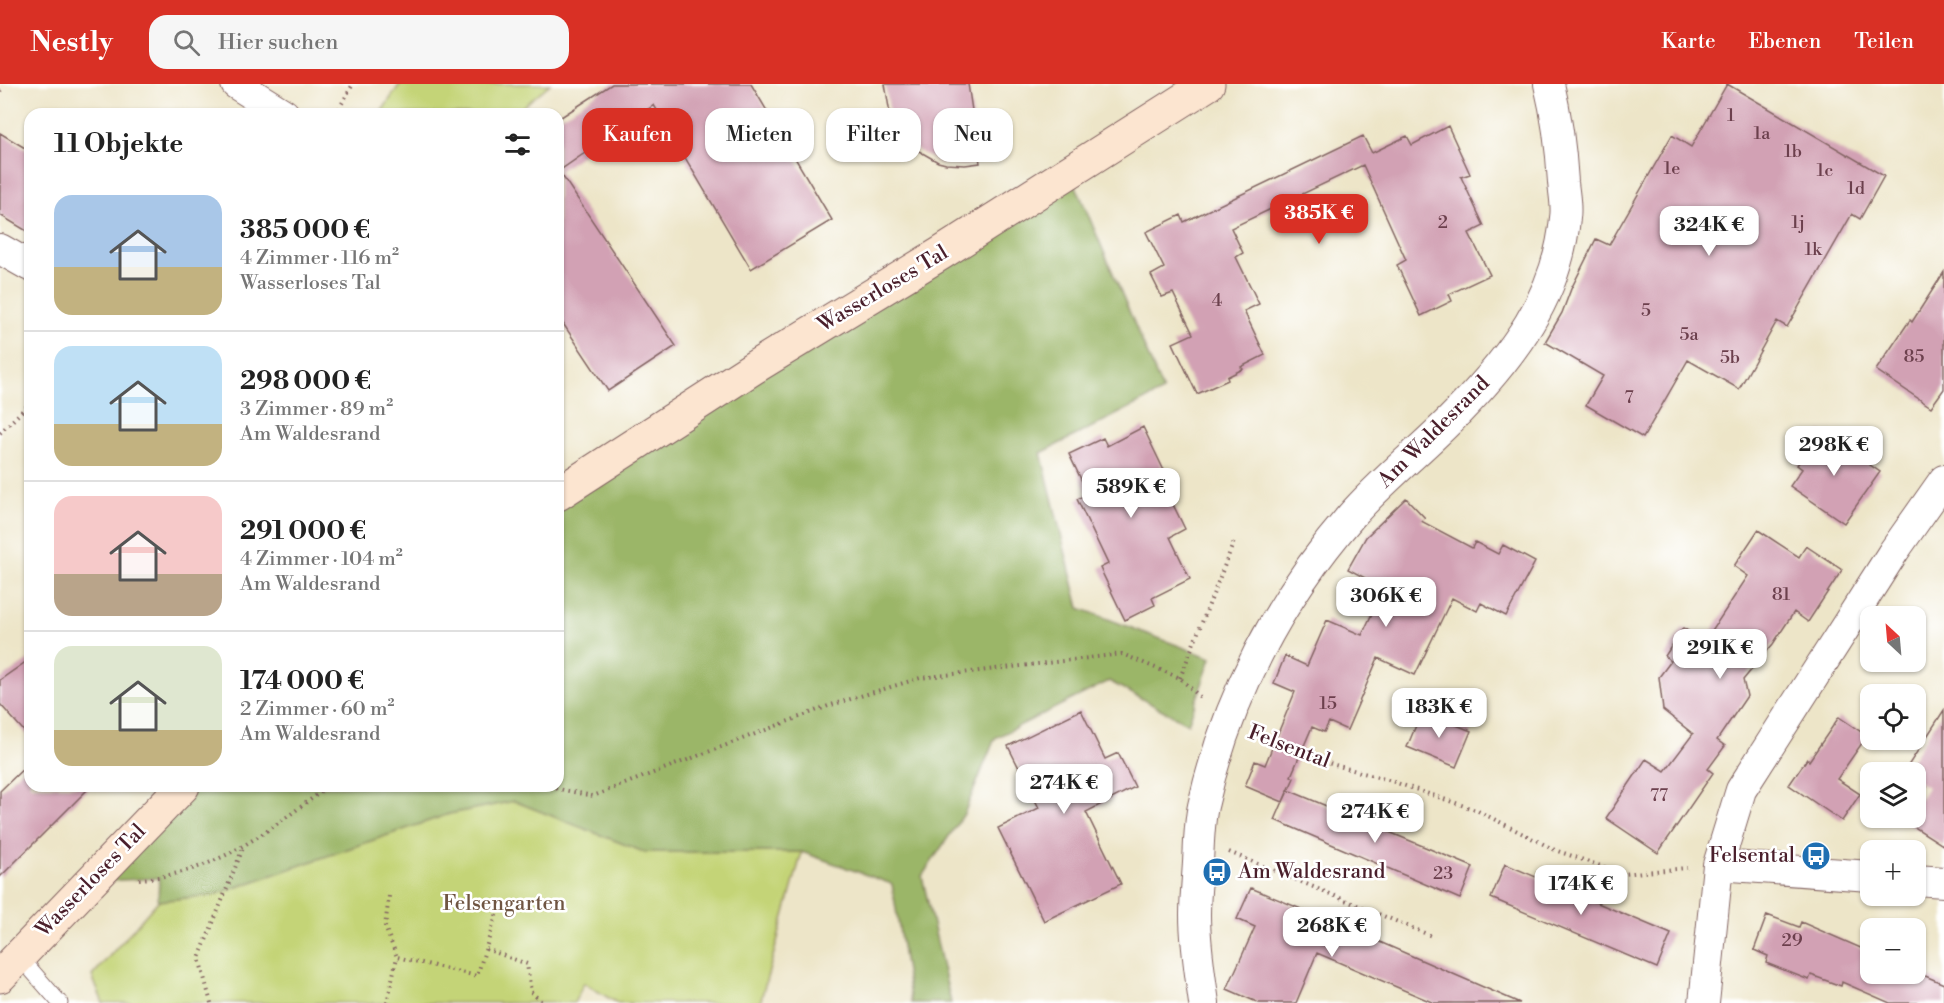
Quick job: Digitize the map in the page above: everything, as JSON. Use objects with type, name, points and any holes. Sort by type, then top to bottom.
[{"type":"main road","name":"Wasserloses Tal","points":[[564,490],[753,368],[940,254],[1208,84]]},
{"type":"main road","name":"Wasserloses Tal","points":[[10,966],[88,882],[177,792]]},
{"type":"street","points":[[236,84],[274,108]]},
{"type":"street","name":"Am Waldesrand","points":[[1204,1003],[1195,915],[1199,839],[1203,807],[1227,723],[1252,663],[1284,606],[1312,564],[1352,514],[1459,411],[1500,364],[1535,316],[1551,282],[1566,217],[1558,122],[1549,84]]},
{"type":"street","points":[[0,249],[24,263]]},
{"type":"street","points":[[1704,1003],[1718,865],[1741,790],[1894,551],[1944,480]]},
{"type":"street","points":[[1718,865],[1860,875]]},
{"type":"street","points":[[1926,881],[1944,882]]},
{"type":"lane","points":[[10,966],[60,1003]]},
{"type":"path","points":[[339,108],[353,84]]},
{"type":"path","points":[[0,433],[24,409]]},
{"type":"path","points":[[1180,678],[1235,539]]},
{"type":"path","points":[[564,790],[593,796],[831,705],[920,678],[1122,654],[1180,678],[1227,723]]},
{"type":"path","name":"Felsental","points":[[1227,723],[1329,763],[1476,810],[1556,850],[1623,874],[1718,865]]},
{"type":"path","points":[[88,882],[159,878],[210,864],[243,848],[321,792]]},
{"type":"path","points":[[1199,839],[1434,937]]},
{"type":"path","points":[[211,1003],[199,958],[243,848]]},
{"type":"path","points":[[387,1003],[397,957],[385,927],[389,896]]},
{"type":"path","points":[[397,957],[477,976],[499,906]]},
{"type":"path","points":[[486,949],[527,964],[531,992],[543,1003]]},
{"type":"green space","points":[[400,84],[550,84],[521,108],[384,108]]},
{"type":"green space","points":[[1070,172],[1163,391],[1041,453],[1079,608],[1211,658],[1188,724],[1109,681],[995,738],[964,814],[922,876],[951,1003],[911,1003],[892,884],[802,852],[644,852],[514,801],[449,814],[214,895],[158,901],[159,878],[88,882],[177,792],[564,792],[564,490]]},
{"type":"green space","name":"Felsengarten","points":[[514,801],[644,852],[802,852],[760,1003],[617,1003],[584,983],[574,1003],[103,1003],[92,976],[158,901],[214,895],[449,814]]},
{"type":"building","points":[[612,84],[751,84],[765,108],[705,108],[705,162],[797,162],[832,220],[751,269],[688,162],[693,162],[693,108],[656,108],[654,105],[650,108],[582,108],[582,155],[564,168],[564,115]]},
{"type":"building","points":[[885,84],[968,84],[972,108],[933,108],[933,159],[921,152],[921,108],[889,108]]},
{"type":"building","points":[[1727,84],[1884,176],[1860,219],[1852,214],[1787,327],[1777,321],[1739,389],[1688,360],[1643,438],[1586,405],[1603,376],[1545,342],[1562,313],[1571,289],[1596,239],[1609,245],[1672,135],[1691,147]]},
{"type":"building","points":[[1448,126],[1470,174],[1461,177],[1484,226],[1469,233],[1490,275],[1449,294],[1452,301],[1421,316],[1397,265],[1406,260],[1363,165],[1231,228],[1243,253],[1236,257],[1259,304],[1244,311],[1265,355],[1241,367],[1243,369],[1227,377],[1228,380],[1197,394],[1173,343],[1193,334],[1173,293],[1162,297],[1151,275],[1164,268],[1146,232],[1181,215],[1184,222],[1363,136],[1372,153],[1407,136],[1412,145]]},
{"type":"building","points":[[0,133],[24,147],[24,229],[0,215]]},
{"type":"building","points":[[938,162],[980,163],[965,165]]},
{"type":"building","points":[[564,178],[676,346],[608,391],[564,325]]},
{"type":"building","points":[[1944,272],[1944,389],[1931,407],[1876,370],[1910,320],[1912,322]]},
{"type":"building","points":[[1143,427],[1168,479],[1162,482],[1185,529],[1170,537],[1190,579],[1152,598],[1155,605],[1125,620],[1100,568],[1108,564],[1077,499],[1088,494],[1069,454],[1103,438],[1107,446]]},
{"type":"building","points":[[1821,431],[1880,472],[1844,523],[1790,486],[1802,469],[1797,465]]},
{"type":"building","points":[[1406,498],[1425,518],[1421,521],[1472,548],[1475,542],[1498,554],[1503,545],[1535,562],[1506,616],[1481,603],[1477,611],[1452,598],[1415,675],[1378,658],[1347,730],[1329,722],[1324,732],[1312,727],[1291,776],[1294,778],[1283,802],[1245,786],[1255,761],[1265,765],[1295,692],[1274,683],[1285,656],[1307,666],[1327,620],[1362,635],[1384,588],[1348,569],[1366,537]]},
{"type":"building","points":[[1758,530],[1799,557],[1806,546],[1842,570],[1808,622],[1794,612],[1773,644],[1743,680],[1747,696],[1717,740],[1725,746],[1708,769],[1713,773],[1658,853],[1606,818],[1646,759],[1665,771],[1693,734],[1663,710],[1659,677],[1671,661],[1665,656],[1683,628],[1705,641],[1748,576],[1734,566]]},
{"type":"building","points":[[24,663],[24,731],[0,704],[0,680]]},
{"type":"building","points":[[1081,710],[1105,759],[1118,753],[1135,787],[1086,812],[1121,884],[1044,921],[998,828],[1039,808],[1008,746]]},
{"type":"building","points":[[1944,710],[1944,846],[1916,828],[1926,828],[1926,762],[1910,762],[1918,750],[1926,750],[1926,738]]},
{"type":"building","points":[[1422,711],[1471,731],[1456,767],[1407,747]]},
{"type":"building","points":[[1839,717],[1860,731],[1860,746],[1837,779],[1860,794],[1842,821],[1789,785],[1807,759],[1809,761]]},
{"type":"building","points":[[24,768],[24,792],[85,792],[0,877],[0,791]]},
{"type":"building","points":[[1288,790],[1473,867],[1460,899],[1275,820]]},
{"type":"building","points":[[1505,864],[1671,934],[1657,968],[1491,898]]},
{"type":"building","points":[[1251,888],[1520,1003],[1434,1003],[1317,953],[1296,1003],[1259,1003],[1227,989],[1255,927],[1237,919]]},
{"type":"building","points":[[1767,915],[1799,927],[1801,922],[1860,948],[1860,984],[1926,984],[1926,976],[1944,984],[1944,1003],[1890,1003],[1842,982],[1841,986],[1811,975],[1809,980],[1766,963],[1768,956],[1754,950]]},
{"type":"place","name":"Felsental","points":[[1816,856]]},
{"type":"place","name":"Am Waldesrand","points":[[1217,872]]}]
